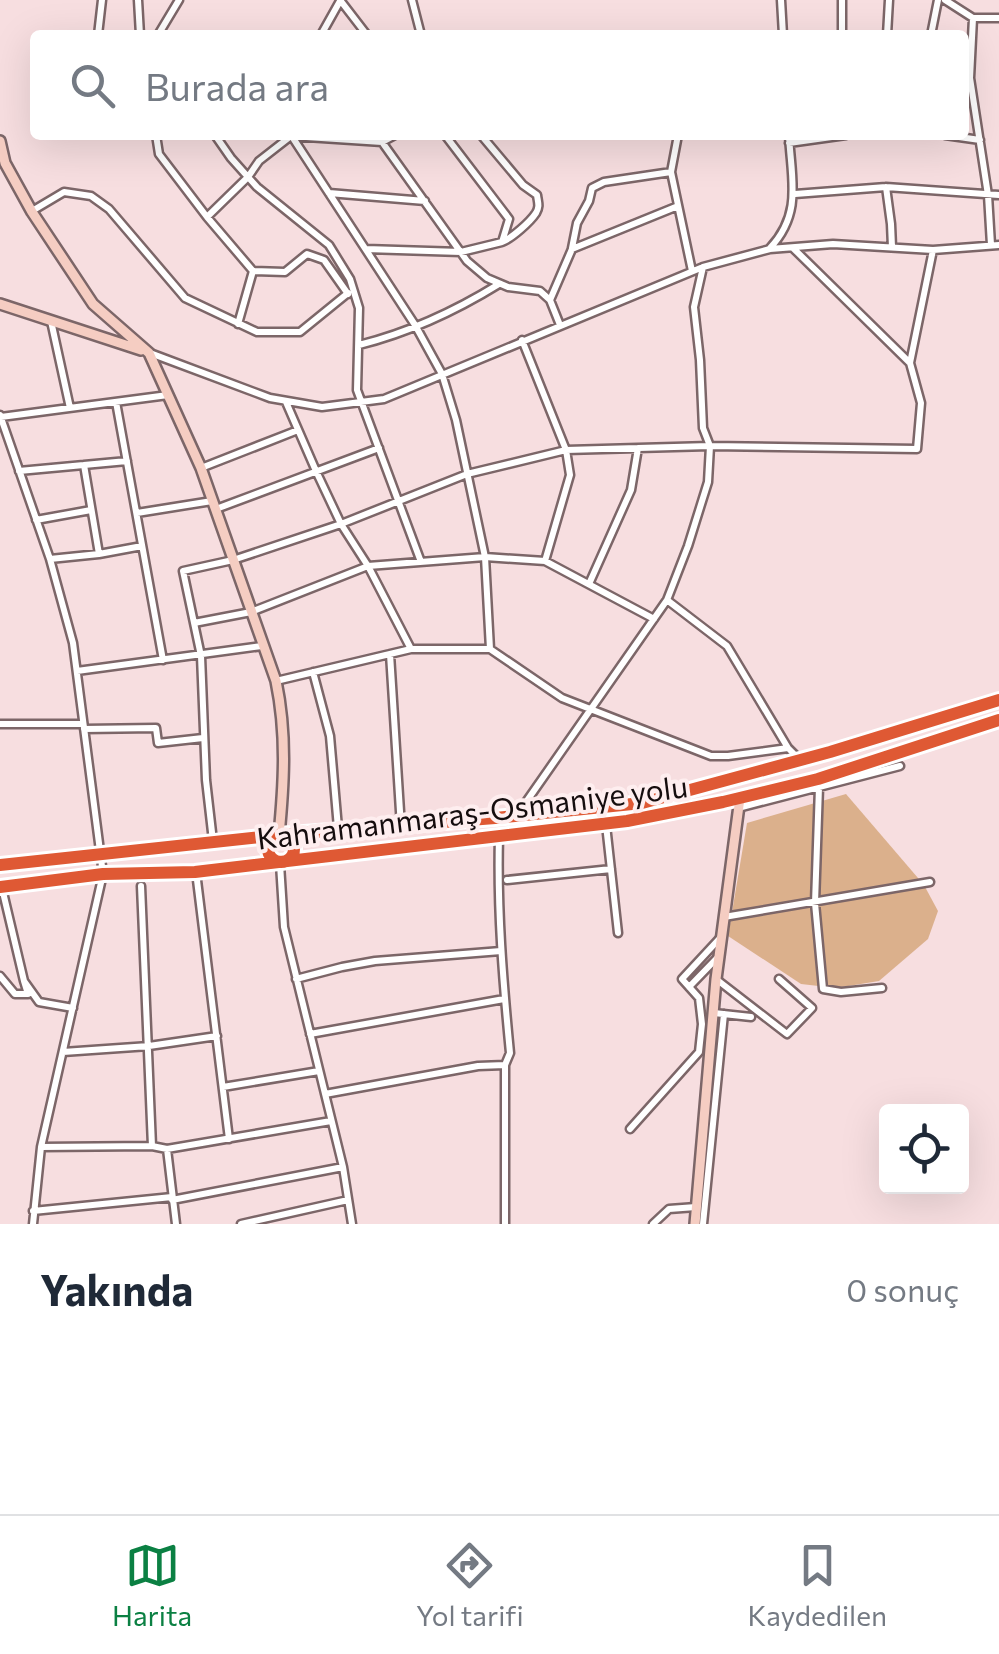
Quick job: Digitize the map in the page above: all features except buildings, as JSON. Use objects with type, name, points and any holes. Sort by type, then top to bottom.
[{"type":"highway","name":"Kahramanmaraş-Osmaniye yolu","points":[[0,865],[642,803],[862,743],[999,700]]},
{"type":"highway","name":"Kahramanmaraş-Osmaniye yolu","points":[[1,887],[103,874],[196,872],[606,824],[739,803],[999,720]]},
{"type":"highway","points":[[282,836],[269,847],[272,858],[282,862]]},
{"type":"street","points":[[138,0],[140,30]]},
{"type":"street","points":[[161,30],[179,0]]},
{"type":"street","points":[[324,30],[339,0],[363,30]]},
{"type":"street","points":[[412,0],[420,30]]},
{"type":"street","points":[[782,0],[783,30]]},
{"type":"street","points":[[842,0],[842,30]]},
{"type":"street","points":[[887,30],[890,0]]},
{"type":"street","points":[[932,30],[941,0],[973,18],[999,18]]},
{"type":"street","points":[[99,30],[102,3]]},
{"type":"street","points":[[0,304],[148,352],[270,398],[322,407],[384,399],[703,267],[770,249],[833,244],[933,250],[995,245],[970,78],[973,18]]},
{"type":"street","points":[[969,138],[980,140]]},
{"type":"street","points":[[157,140],[159,154],[253,271],[286,272],[307,254],[324,260],[359,308]]},
{"type":"street","points":[[219,140],[257,187],[329,245],[350,279],[359,308],[360,402],[421,562]]},
{"type":"street","points":[[207,217],[248,177],[258,161],[286,140]]},
{"type":"street","points":[[294,140],[432,352],[442,374],[456,420],[484,557],[490,648]]},
{"type":"street","points":[[381,140],[461,252],[487,278],[508,287],[540,290],[550,300],[560,325]]},
{"type":"street","points":[[448,140],[509,219],[502,242]]},
{"type":"street","points":[[365,248],[461,252],[513,237],[536,213],[537,196],[522,185],[485,140]]},
{"type":"street","points":[[677,140],[671,172],[692,272]]},
{"type":"street","points":[[770,249],[785,233],[795,194],[789,140]]},
{"type":"street","points":[[0,142],[6,163],[32,212],[93,304],[148,352],[201,468],[276,681],[285,754],[282,836]]},
{"type":"street","points":[[550,300],[592,188],[604,182],[671,172]]},
{"type":"street","points":[[795,194],[886,187],[999,195]]},
{"type":"street","points":[[886,187],[892,247]]},
{"type":"street","points":[[32,212],[64,192],[92,196],[109,209],[185,298],[256,332],[300,332],[348,293]]},
{"type":"street","points":[[328,192],[425,202]]},
{"type":"street","points":[[572,249],[678,206]]},
{"type":"street","points":[[792,247],[910,363]]},
{"type":"street","points":[[213,842],[201,656],[183,571],[232,560],[341,524],[467,474],[566,450],[710,446],[917,449],[921,402],[910,363],[933,250]]},
{"type":"street","points":[[516,816],[667,600],[688,546],[708,482],[710,446],[704,428],[694,307],[703,267]]},
{"type":"street","points":[[238,324],[253,271]]},
{"type":"street","points":[[359,345],[415,326],[500,284]]},
{"type":"street","points":[[50,320],[70,408]]},
{"type":"street","points":[[522,340],[566,450],[570,475],[545,561]]},
{"type":"street","points":[[34,1224],[41,1147],[103,874],[73,642],[50,558],[0,416],[168,394]]},
{"type":"street","points":[[286,401],[341,524],[368,566],[410,649]]},
{"type":"street","points":[[116,402],[163,660]]},
{"type":"street","points":[[201,468],[298,430]]},
{"type":"street","points":[[138,514],[213,506],[379,448]]},
{"type":"street","points":[[589,584],[631,490],[638,448]]},
{"type":"street","points":[[19,471],[128,462]]},
{"type":"street","points":[[84,465],[99,554]]},
{"type":"street","points":[[36,520],[92,510]]},
{"type":"street","points":[[50,558],[142,546]]},
{"type":"street","points":[[194,623],[251,612],[368,566],[484,557],[545,561],[654,619]]},
{"type":"street","points":[[667,600],[726,646],[788,748],[800,760]]},
{"type":"street","points":[[76,671],[262,646]]},
{"type":"street","points":[[276,681],[410,649],[490,648],[562,698],[711,756],[788,748]]},
{"type":"street","points":[[390,654],[401,826]]},
{"type":"street","points":[[313,672],[330,736],[339,832]]},
{"type":"street","points":[[0,724],[156,728],[158,743],[204,738]]},
{"type":"street","points":[[699,1224],[719,1013],[716,979],[739,803],[900,766]]},
{"type":"street","points":[[820,787],[815,903],[824,989],[841,992],[882,988]]},
{"type":"street","points":[[606,824],[618,933]]},
{"type":"street","points":[[499,835],[501,950],[510,1053],[504,1064],[504,1224]]},
{"type":"street","points":[[282,862],[284,928],[343,1167],[352,1224]]},
{"type":"street","points":[[507,880],[611,869]]},
{"type":"street","points":[[196,872],[229,1139]]},
{"type":"street","points":[[724,917],[930,882]]},
{"type":"street","points":[[141,886],[152,1146]]},
{"type":"street","points":[[0,976],[15,994],[28,994],[1,887]]},
{"type":"street","points":[[630,1130],[699,1052],[699,998],[682,979],[722,936]]},
{"type":"street","points":[[296,979],[375,962],[501,950]]},
{"type":"street","points":[[689,987],[720,955]]},
{"type":"street","points":[[716,979],[787,1034],[812,1008],[779,979]]},
{"type":"street","points":[[24,981],[40,1002],[73,1008]]},
{"type":"street","points":[[310,1034],[504,999]]},
{"type":"street","points":[[719,1013],[752,1016]]},
{"type":"street","points":[[699,1224],[697,1207],[719,1013]]},
{"type":"street","points":[[64,1052],[217,1036]]},
{"type":"street","points":[[325,1094],[504,1064]]},
{"type":"street","points":[[223,1086],[319,1071]]},
{"type":"street","points":[[41,1147],[167,1149],[332,1122]]},
{"type":"street","points":[[167,1149],[176,1224]]},
{"type":"street","points":[[33,1211],[172,1198],[343,1167]]},
{"type":"street","points":[[241,1224],[348,1200]]},
{"type":"street","points":[[653,1224],[669,1209],[697,1207]]},
{"type":"shaded area","points":[[846,794],[924,885],[938,911],[928,939],[879,981],[836,988],[801,984],[728,936],[747,823]]}]
